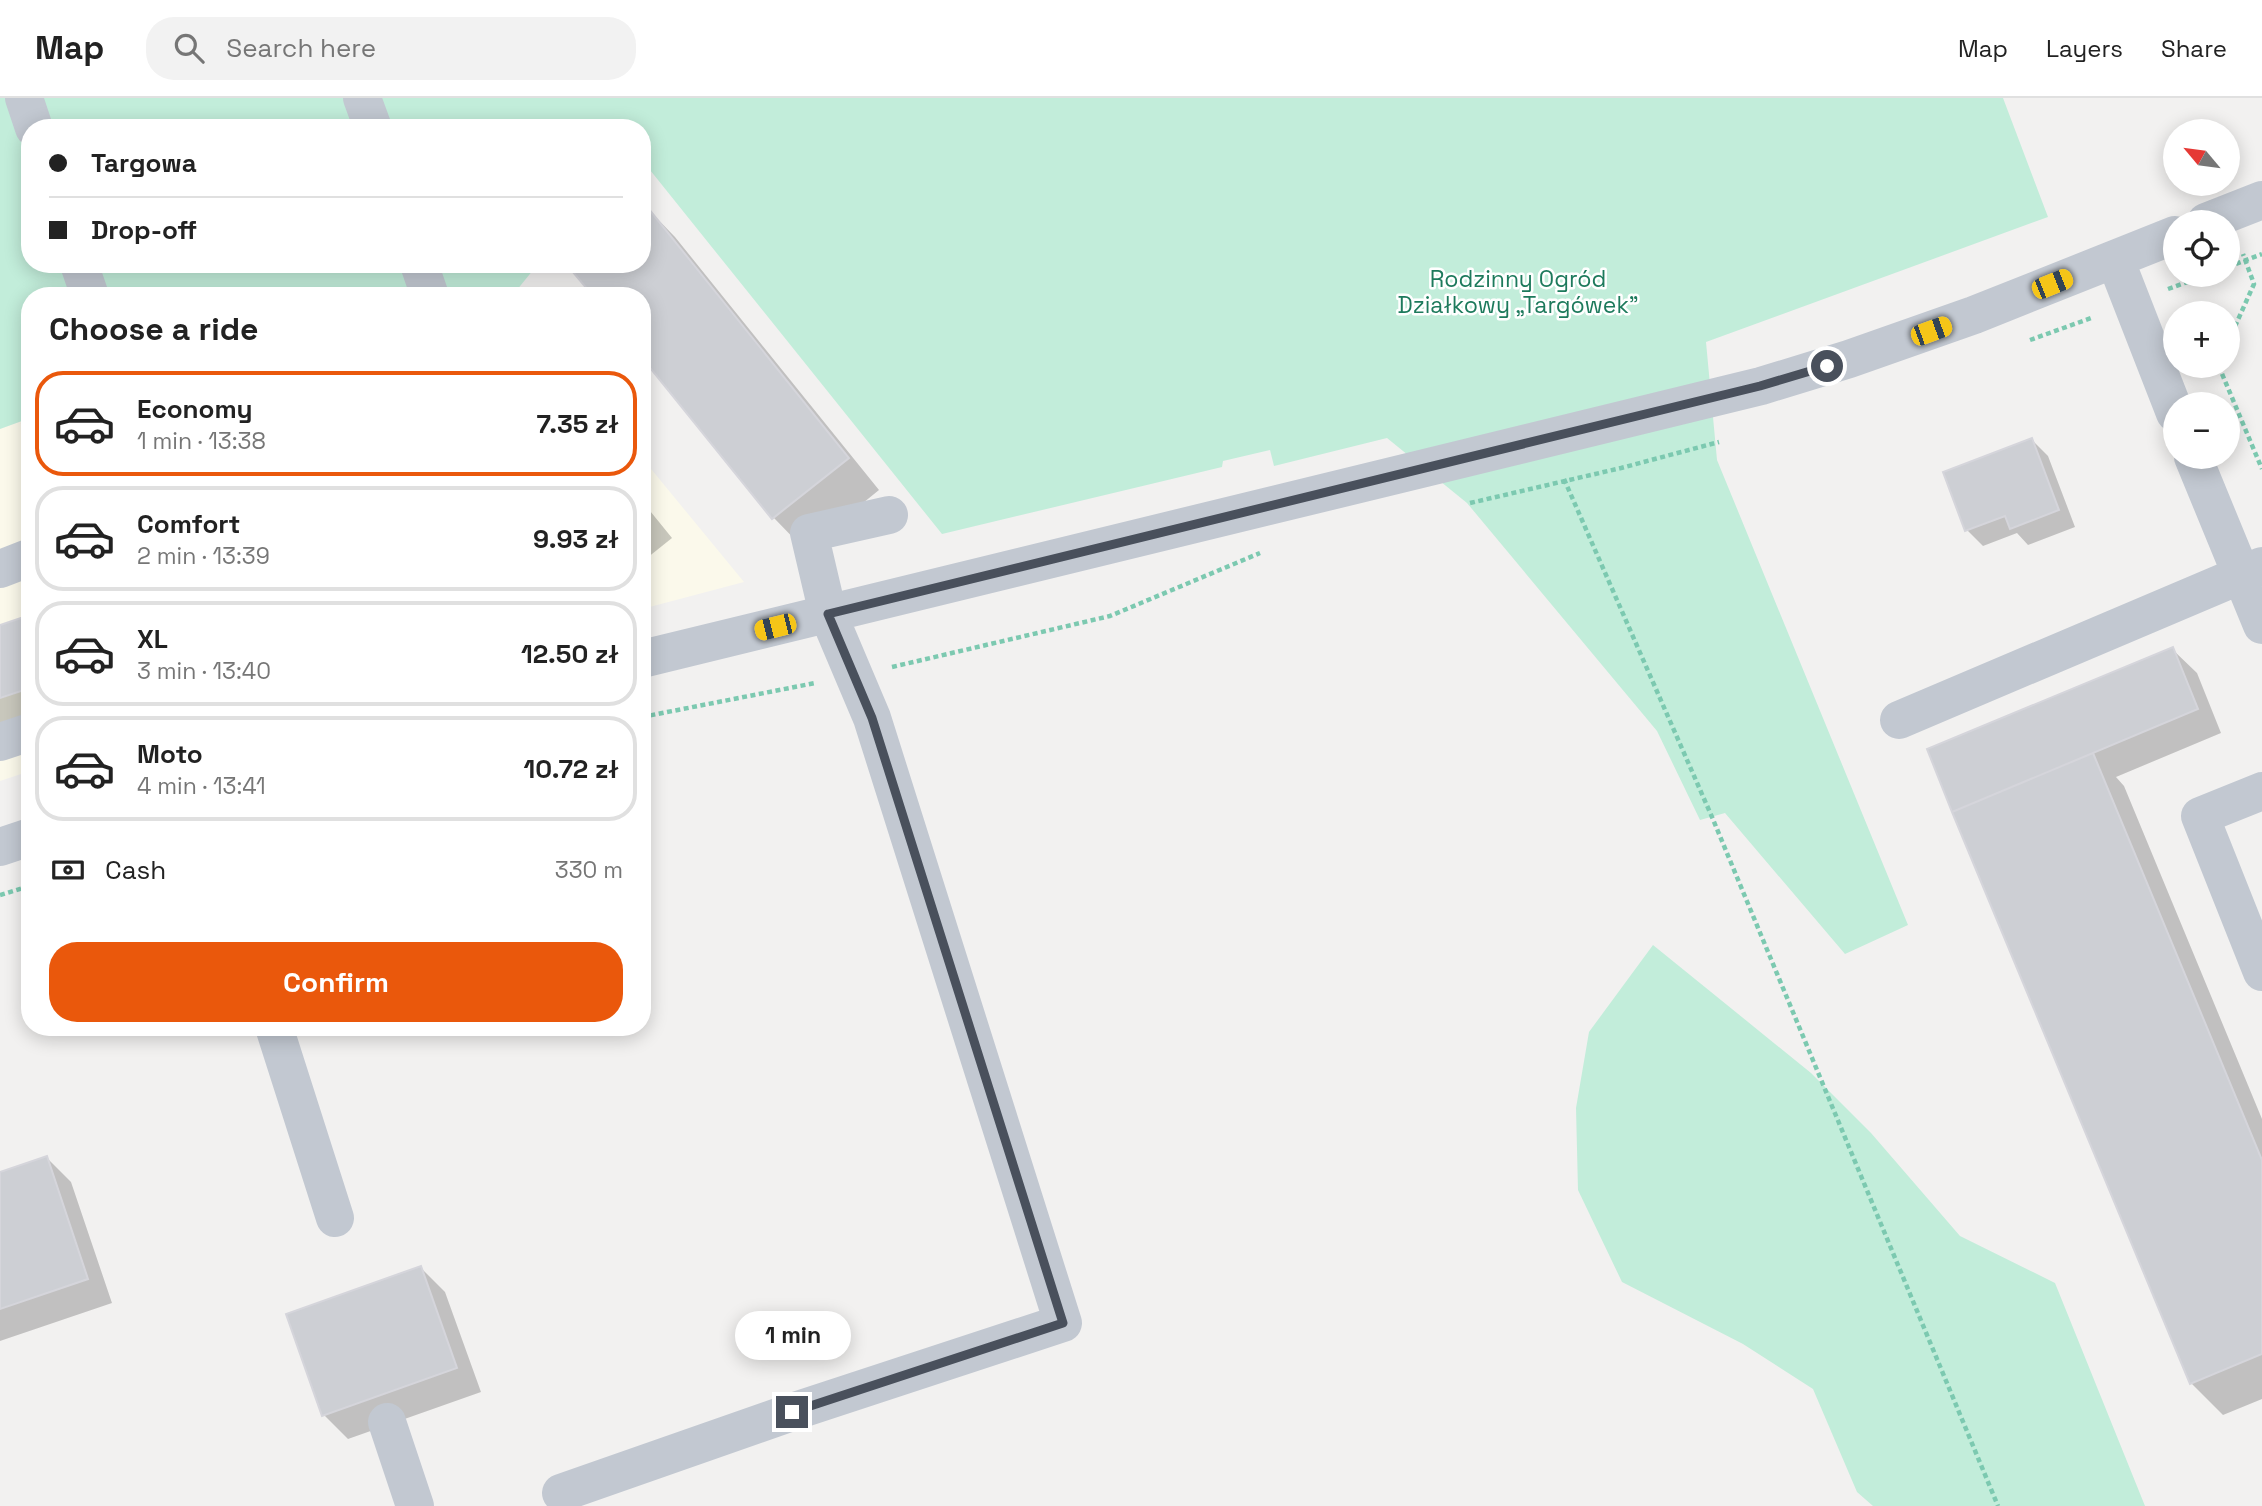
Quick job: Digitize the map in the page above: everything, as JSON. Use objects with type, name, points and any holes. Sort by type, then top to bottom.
[{"type":"street","points":[[24,98],[31,119]]},
{"type":"street","points":[[362,98],[370,119]]},
{"type":"street","points":[[2237,210],[2262,200]]},
{"type":"street","points":[[651,657],[1760,386],[1923,334],[2163,240]]},
{"type":"street","points":[[2115,259],[2167,392]]},
{"type":"street","points":[[2199,469],[2251,570],[2262,625]]},
{"type":"street","points":[[561,1493],[792,1412],[1063,1323],[872,718],[828,614],[809,533],[889,515]]},
{"type":"street","points":[[0,569],[21,561]]},
{"type":"street","points":[[1899,720],[2251,570]]},
{"type":"street","points":[[0,742],[21,735]]},
{"type":"street","points":[[2262,791],[2200,816],[2262,972]]},
{"type":"street","points":[[0,847],[21,840]]},
{"type":"street","points":[[277,1036],[335,1217]]},
{"type":"street","points":[[387,1422],[415,1506]]},
{"type":"path","points":[[2240,260],[2262,254]]},
{"type":"path","points":[[2240,315],[2254,284],[2244,257]]},
{"type":"path","points":[[2028,341],[2175,287]]},
{"type":"path","points":[[2224,378],[2262,469]]},
{"type":"path","points":[[1467,503],[1727,440]]},
{"type":"path","points":[[2256,453],[2262,450]]},
{"type":"path","points":[[1562,475],[1712,817],[1998,1506]]},
{"type":"path","points":[[651,715],[912,663],[1110,616],[1269,551]]},
{"type":"path","points":[[0,895],[21,889]]},
{"type":"shaded area","points":[[21,421],[21,774],[0,781],[0,429]]},
{"type":"shaded area","points":[[651,469],[744,582],[651,607]]},
{"type":"green space","name":"Rodzinny Ogród Działkowy „Targówek”","points":[[0,98],[2003,98],[2048,217],[1706,342],[1717,460],[1908,925],[1845,954],[1725,813],[1700,820],[1657,731],[1467,503],[1387,438],[1274,466],[1270,450],[1223,461],[1222,467],[942,534],[651,171],[651,119],[21,119],[21,273],[531,273],[519,287],[21,287],[21,421],[0,429]]},
{"type":"green space","points":[[1653,945],[1811,1073],[1871,1133],[1960,1236],[2055,1283],[2145,1506],[1873,1506],[1857,1492],[1813,1389],[1743,1344],[1622,1282],[1578,1190],[1576,1108],[1589,1032]]},
{"type":"building","points":[[651,212],[849,458],[772,519],[651,369],[651,287],[585,287],[574,273],[651,273]]},
{"type":"building","points":[[2032,438],[2059,510],[2010,529],[2005,516],[1965,531],[1943,472]]},
{"type":"building","points":[[21,618],[21,691],[0,698],[0,625]]},
{"type":"building","points":[[2173,647],[2198,709],[1952,812],[1927,749]]},
{"type":"building","points":[[2093,753],[2262,1160],[2262,1354],[2190,1384],[1952,812]]},
{"type":"building","points":[[47,1156],[88,1279],[0,1309],[0,1172]]},
{"type":"building","points":[[421,1266],[457,1368],[322,1416],[286,1314]]},
{"type":"route","points":[[792,1412],[1063,1323],[872,718],[828,614],[1760,386],[1827,366]]}]
